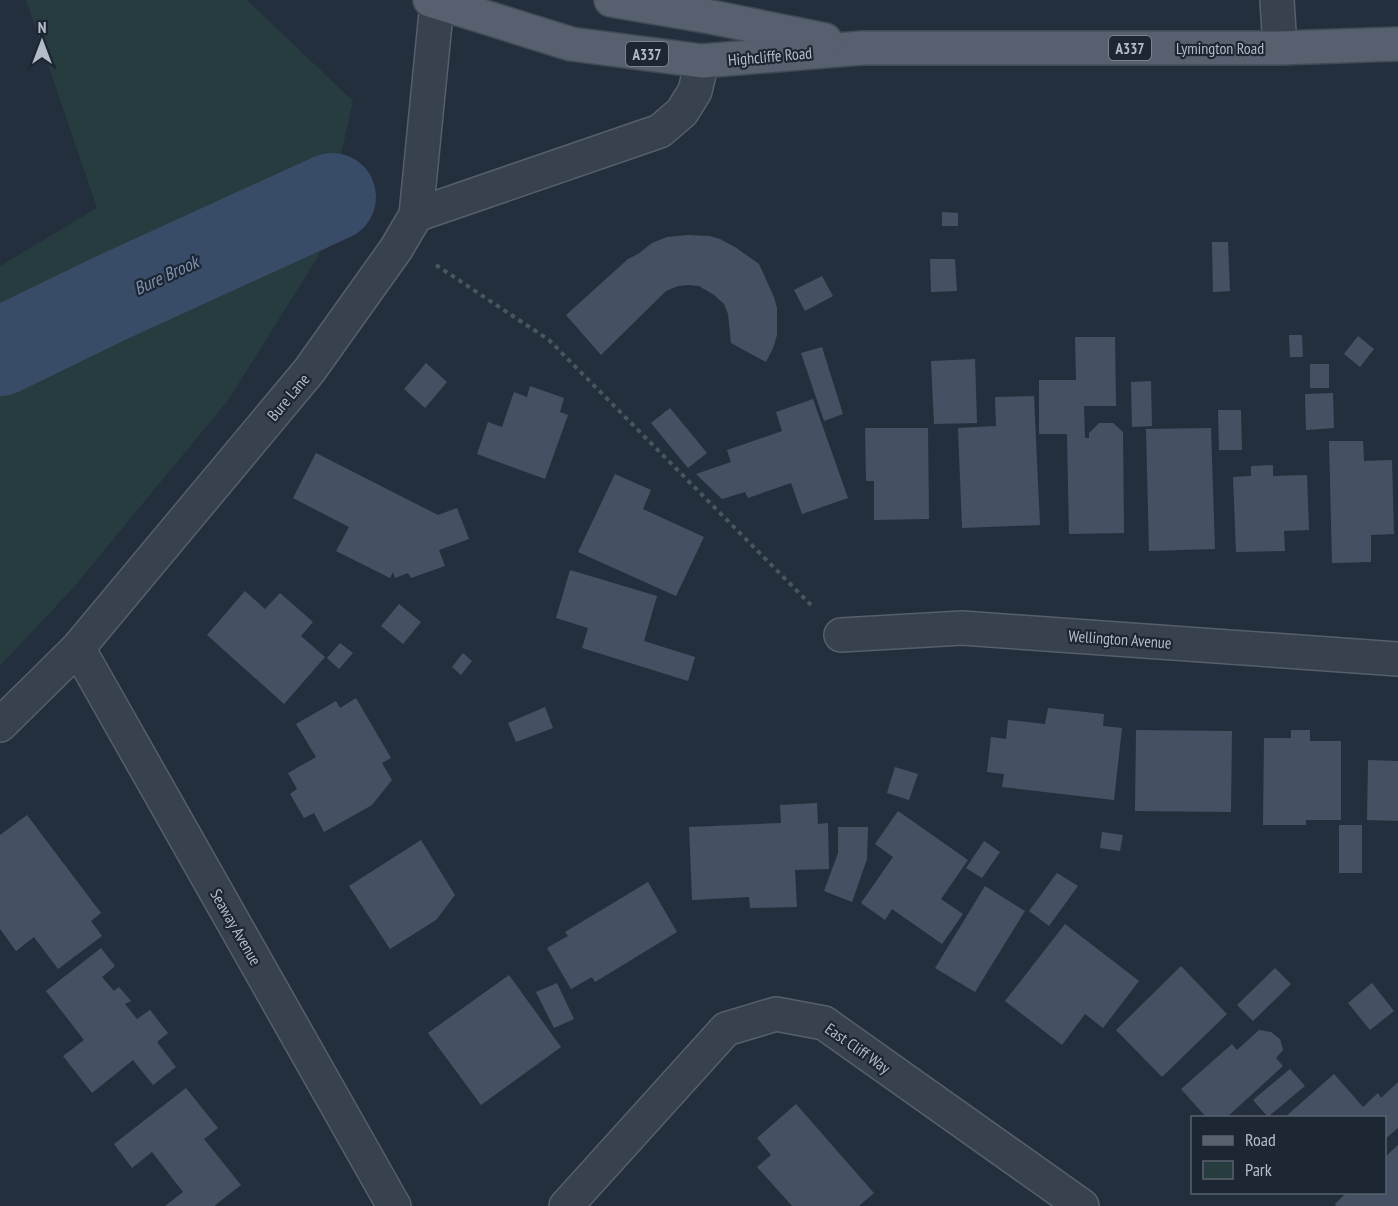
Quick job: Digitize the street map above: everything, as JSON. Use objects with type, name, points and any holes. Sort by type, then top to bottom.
[{"type":"main road","name":"Highcliffe Road","points":[[611,0],[711,17],[862,48]]},
{"type":"main road","name":"Highcliffe Road","points":[[435,1],[571,44],[702,62],[862,48]]},
{"type":"main road","points":[[702,62],[711,17]]},
{"type":"main road","name":"Lymington Road","points":[[862,48],[1280,48],[1398,44]]},
{"type":"street","points":[[1277,0],[1280,48]]},
{"type":"street","name":"Bure Lane","points":[[0,725],[78,648],[309,371],[396,249],[416,215],[435,1]]},
{"type":"street","points":[[416,215],[660,131],[682,112],[695,91],[702,62]]},
{"type":"street","name":"Wellington Avenue","points":[[841,635],[962,628],[1398,659]]},
{"type":"street","name":"Seaway Avenue","points":[[78,648],[394,1206]]},
{"type":"street","name":"East Cliff Way","points":[[566,1206],[726,1029],[776,1014],[824,1023],[1082,1206]]},
{"type":"path","points":[[432,262],[549,340],[841,635]]},
{"type":"green space","points":[[26,0],[247,0],[353,101],[319,255],[229,399],[73,588],[0,666],[0,266],[97,208]]},
{"type":"building","points":[[942,212],[958,213],[958,226],[942,226]]},
{"type":"building","points":[[688,235],[720,239],[759,264],[777,308],[777,335],[766,362],[731,343],[728,314],[724,304],[699,286],[678,286],[666,291],[601,355],[566,315],[628,259],[652,243],[667,237]]},
{"type":"building","points":[[1212,242],[1228,242],[1230,291],[1213,292]]},
{"type":"building","points":[[930,259],[955,259],[957,291],[931,292]]},
{"type":"building","points":[[822,276],[833,296],[805,311],[794,290]]},
{"type":"building","points":[[1289,335],[1302,335],[1303,357],[1290,357]]},
{"type":"building","points":[[1358,336],[1374,349],[1360,367],[1344,354]]},
{"type":"building","points":[[1075,337],[1115,337],[1116,406],[1084,406],[1085,438],[1089,438],[1089,433],[1099,423],[1113,423],[1123,432],[1124,533],[1069,534],[1067,434],[1039,434],[1039,380],[1076,380]]},
{"type":"building","points":[[822,347],[843,414],[824,421],[801,353]]},
{"type":"building","points":[[975,359],[977,423],[934,424],[931,361]]},
{"type":"building","points":[[426,363],[447,382],[425,408],[404,389]]},
{"type":"building","points":[[1310,364],[1329,364],[1329,388],[1310,388]]},
{"type":"building","points":[[1151,381],[1152,426],[1132,427],[1131,382]]},
{"type":"building","points":[[530,386],[564,398],[560,412],[568,415],[545,479],[477,454],[488,422],[502,427],[514,392],[527,397]]},
{"type":"building","points":[[1333,393],[1334,428],[1306,430],[1305,394]]},
{"type":"building","points":[[1034,396],[1040,525],[962,528],[958,428],[996,426],[995,397]]},
{"type":"building","points":[[813,399],[848,498],[802,514],[791,483],[748,498],[745,492],[722,499],[696,474],[731,462],[727,450],[782,431],[776,412]]},
{"type":"building","points":[[670,408],[707,453],[688,468],[651,423]]},
{"type":"building","points":[[1218,410],[1241,410],[1242,450],[1219,450]]},
{"type":"building","points":[[865,428],[928,428],[929,519],[874,520],[874,481],[866,481]]},
{"type":"building","points":[[1211,428],[1215,549],[1149,551],[1146,429]]},
{"type":"building","points":[[1329,441],[1363,441],[1364,461],[1392,460],[1394,534],[1371,535],[1371,562],[1332,563]]},
{"type":"building","points":[[316,453],[438,515],[457,508],[469,539],[439,550],[445,566],[411,578],[408,573],[395,578],[393,572],[390,578],[336,551],[349,527],[293,498]]},
{"type":"building","points":[[1273,465],[1273,476],[1307,475],[1309,530],[1284,531],[1285,551],[1236,552],[1233,477],[1251,476],[1251,466]]},
{"type":"building","points":[[615,474],[651,490],[643,509],[704,537],[676,596],[578,552]]},
{"type":"building","points":[[570,570],[657,596],[644,641],[695,657],[688,681],[582,648],[588,628],[556,618]]},
{"type":"building","points":[[245,591],[265,609],[280,593],[313,622],[301,636],[325,657],[284,704],[207,635]]},
{"type":"building","points":[[399,604],[421,622],[403,644],[381,626]]},
{"type":"building","points":[[340,643],[353,653],[339,669],[327,658]]},
{"type":"building","points":[[463,653],[472,661],[461,675],[452,667]]},
{"type":"building","points":[[356,698],[391,758],[382,763],[392,780],[372,805],[324,832],[314,813],[304,818],[290,794],[297,789],[288,773],[316,757],[296,724],[336,701],[340,708]]},
{"type":"building","points":[[545,707],[553,728],[516,742],[508,723]]},
{"type":"building","points":[[1048,708],[1104,714],[1103,726],[1122,728],[1114,800],[1002,787],[1004,774],[987,772],[991,737],[1006,739],[1008,720],[1045,724]]},
{"type":"building","points":[[1136,730],[1232,731],[1231,812],[1135,811]]},
{"type":"building","points":[[1291,730],[1310,730],[1310,741],[1341,741],[1341,820],[1306,820],[1306,825],[1263,825],[1264,738],[1291,738]]},
{"type":"building","points":[[1368,760],[1398,761],[1398,821],[1367,820]]},
{"type":"building","points":[[895,767],[918,774],[909,800],[887,793]]},
{"type":"building","points":[[817,803],[818,824],[828,823],[829,869],[795,870],[797,907],[750,908],[749,897],[692,900],[689,827],[781,823],[780,805]]},
{"type":"building","points":[[898,811],[968,860],[941,899],[963,914],[942,944],[892,909],[885,920],[861,903],[893,857],[875,844]]},
{"type":"building","points":[[27,815],[101,913],[91,921],[102,936],[58,969],[34,937],[16,951],[0,929],[0,835]]},
{"type":"building","points":[[1339,825],[1362,825],[1362,873],[1339,873]]},
{"type":"building","points":[[838,827],[868,827],[867,859],[852,902],[824,891],[838,853]]},
{"type":"building","points":[[1102,832],[1123,835],[1120,851],[1100,848]]},
{"type":"building","points":[[421,840],[455,895],[436,920],[390,949],[349,886]]},
{"type":"building","points":[[984,841],[1000,852],[982,878],[966,868]]},
{"type":"building","points":[[1057,873],[1078,886],[1049,926],[1029,911]]},
{"type":"building","points":[[648,882],[677,932],[595,982],[592,977],[571,989],[547,948],[568,936],[565,932]]},
{"type":"building","points":[[985,886],[1025,911],[975,992],[935,968]]},
{"type":"building","points":[[1065,924],[1139,981],[1103,1028],[1085,1014],[1062,1045],[1005,1001]]},
{"type":"building","points":[[101,948],[115,966],[102,977],[114,991],[119,987],[131,1001],[125,1004],[137,1019],[150,1010],[168,1033],[157,1042],[176,1067],[153,1085],[133,1060],[92,1093],[63,1056],[84,1040],[46,991]]},
{"type":"building","points":[[1181,966],[1227,1014],[1162,1077],[1116,1030]]},
{"type":"building","points":[[1275,968],[1291,984],[1253,1021],[1237,1005]]},
{"type":"building","points":[[509,975],[561,1047],[481,1105],[428,1033]]},
{"type":"building","points":[[557,983],[574,1019],[554,1028],[536,992]]},
{"type":"building","points":[[1372,983],[1394,1011],[1370,1030],[1348,1003]]},
{"type":"building","points":[[1259,1030],[1271,1032],[1280,1039],[1283,1050],[1276,1058],[1283,1066],[1228,1116],[1205,1116],[1181,1089],[1232,1044],[1237,1050]]},
{"type":"building","points":[[1290,1069],[1305,1086],[1269,1116],[1253,1100]]},
{"type":"building","points":[[1334,1074],[1363,1107],[1378,1093],[1381,1098],[1398,1082],[1398,1128],[1386,1138],[1386,1116],[1286,1116]]},
{"type":"building","points":[[186,1088],[218,1128],[204,1139],[241,1185],[214,1206],[165,1206],[183,1192],[152,1152],[132,1168],[114,1144]]},
{"type":"building","points":[[796,1104],[874,1193],[859,1206],[792,1206],[757,1167],[771,1155],[757,1138]]},
{"type":"building","points":[[1398,1145],[1398,1206],[1336,1206],[1335,1204],[1345,1194],[1386,1194],[1386,1156]]},
{"type":"waterway","name":"Bure Brook","points":[[0,352],[111,298],[332,197]]}]
